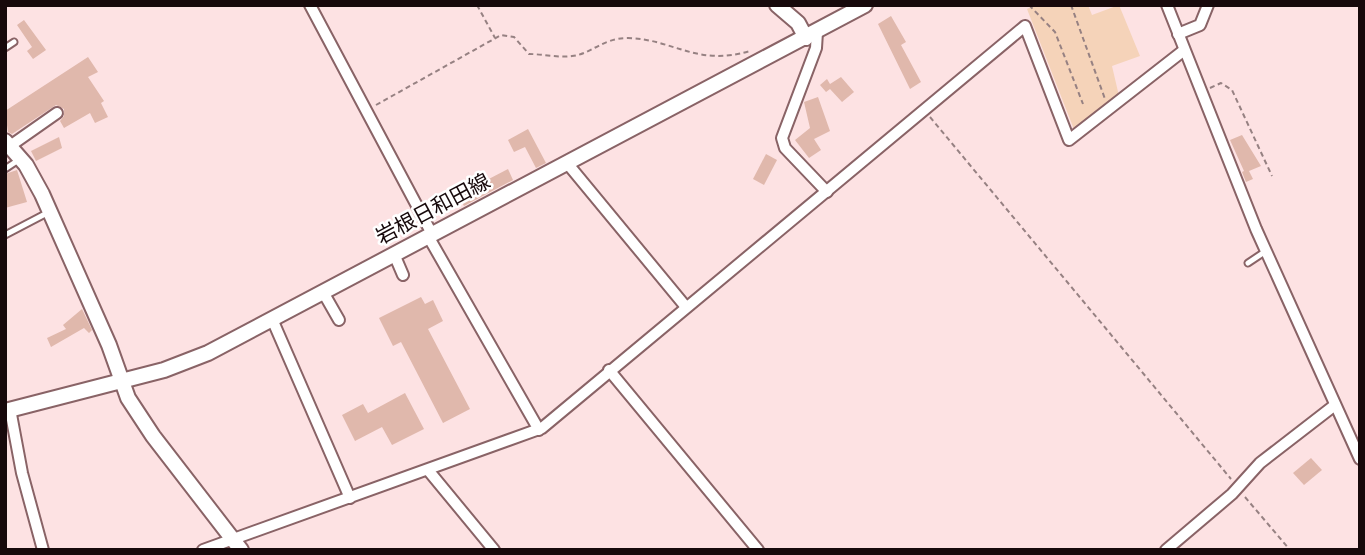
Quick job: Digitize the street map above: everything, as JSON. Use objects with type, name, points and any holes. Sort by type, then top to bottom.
[{"type":"main road","points":[[777,5],[812,35]]},
{"type":"main road","name":"岩根日和田線","points":[[8,410],[182,364],[865,5]]},
{"type":"main road","points":[[8,143],[21,159],[49,212],[108,345],[120,382],[153,436],[237,545]]},
{"type":"street","points":[[310,5],[430,235],[539,430]]},
{"type":"street","points":[[1167,5],[1183,51],[1266,251],[1360,459]]},
{"type":"street","points":[[1178,34],[1200,25],[1208,5]]},
{"type":"street","points":[[203,550],[237,545],[350,498],[539,430],[1025,26],[1069,140],[1183,51]]},
{"type":"street","points":[[812,35],[816,48],[782,138],[785,148],[827,192]]},
{"type":"street","points":[[8,143],[57,113]]},
{"type":"street","points":[[567,163],[686,307]]},
{"type":"street","points":[[394,254],[403,275]]},
{"type":"street","points":[[323,292],[339,320]]},
{"type":"street","points":[[272,318],[350,498]]},
{"type":"street","points":[[609,370],[758,550]]},
{"type":"street","points":[[1166,550],[1238,488],[1260,463],[1335,405]]},
{"type":"street","points":[[8,410],[43,550]]},
{"type":"street","points":[[428,470],[494,550]]},
{"type":"lane","points":[[5,48],[14,42]]},
{"type":"lane","points":[[5,169],[21,159]]},
{"type":"lane","points":[[5,235],[49,212]]},
{"type":"lane","points":[[1248,263],[1266,251]]},
{"type":"path","points":[[477,5],[495,39]]},
{"type":"path","points":[[1029,5],[1055,32],[1083,104]]},
{"type":"path","points":[[1071,5],[1109,110]]},
{"type":"path","points":[[366,110],[501,35],[514,37],[529,54],[572,56],[607,41],[626,38],[709,56],[734,56],[754,50]]},
{"type":"path","points":[[1200,93],[1221,83],[1228,85],[1272,176]]},
{"type":"path","points":[[923,110],[1290,550]]},
{"type":"shaded area","points":[[1036,5],[1088,5],[1092,15],[1119,5],[1140,56],[1112,66],[1119,96],[1075,132],[1027,9]]},
{"type":"building","points":[[891,16],[906,42],[901,45],[921,82],[910,89],[878,24]]},
{"type":"building","points":[[24,20],[46,50],[33,59],[27,51],[32,47],[17,25]]},
{"type":"building","points":[[88,57],[98,72],[88,77],[104,101],[101,103],[108,117],[95,123],[90,113],[64,128],[60,121],[64,116],[64,109],[56,105],[12,134],[8,132],[5,111]]},
{"type":"building","points":[[841,77],[854,92],[842,102],[830,89],[826,92],[820,85],[827,79],[830,84]]},
{"type":"building","points":[[818,97],[830,131],[814,139],[821,150],[809,158],[795,140],[810,128],[804,102]]},
{"type":"building","points":[[528,129],[546,163],[536,168],[525,147],[514,152],[508,140]]},
{"type":"building","points":[[1242,135],[1261,166],[1249,171],[1253,179],[1246,182],[1230,140]]},
{"type":"building","points":[[59,137],[62,148],[36,161],[31,151]]},
{"type":"building","points":[[766,154],[777,160],[764,185],[753,179]]},
{"type":"building","points":[[508,169],[513,180],[464,206],[458,195]]},
{"type":"building","points":[[17,170],[27,202],[5,208],[5,174]]},
{"type":"building","points":[[421,297],[425,304],[433,300],[443,321],[428,329],[470,409],[443,423],[401,342],[393,346],[379,318]]},
{"type":"building","points":[[82,309],[92,330],[89,333],[84,328],[51,347],[47,338],[66,329],[63,325]]},
{"type":"building","points":[[405,393],[424,429],[392,445],[382,427],[355,441],[342,415],[363,404],[368,413]]},
{"type":"building","points":[[1311,458],[1322,470],[1304,485],[1293,473]]}]
